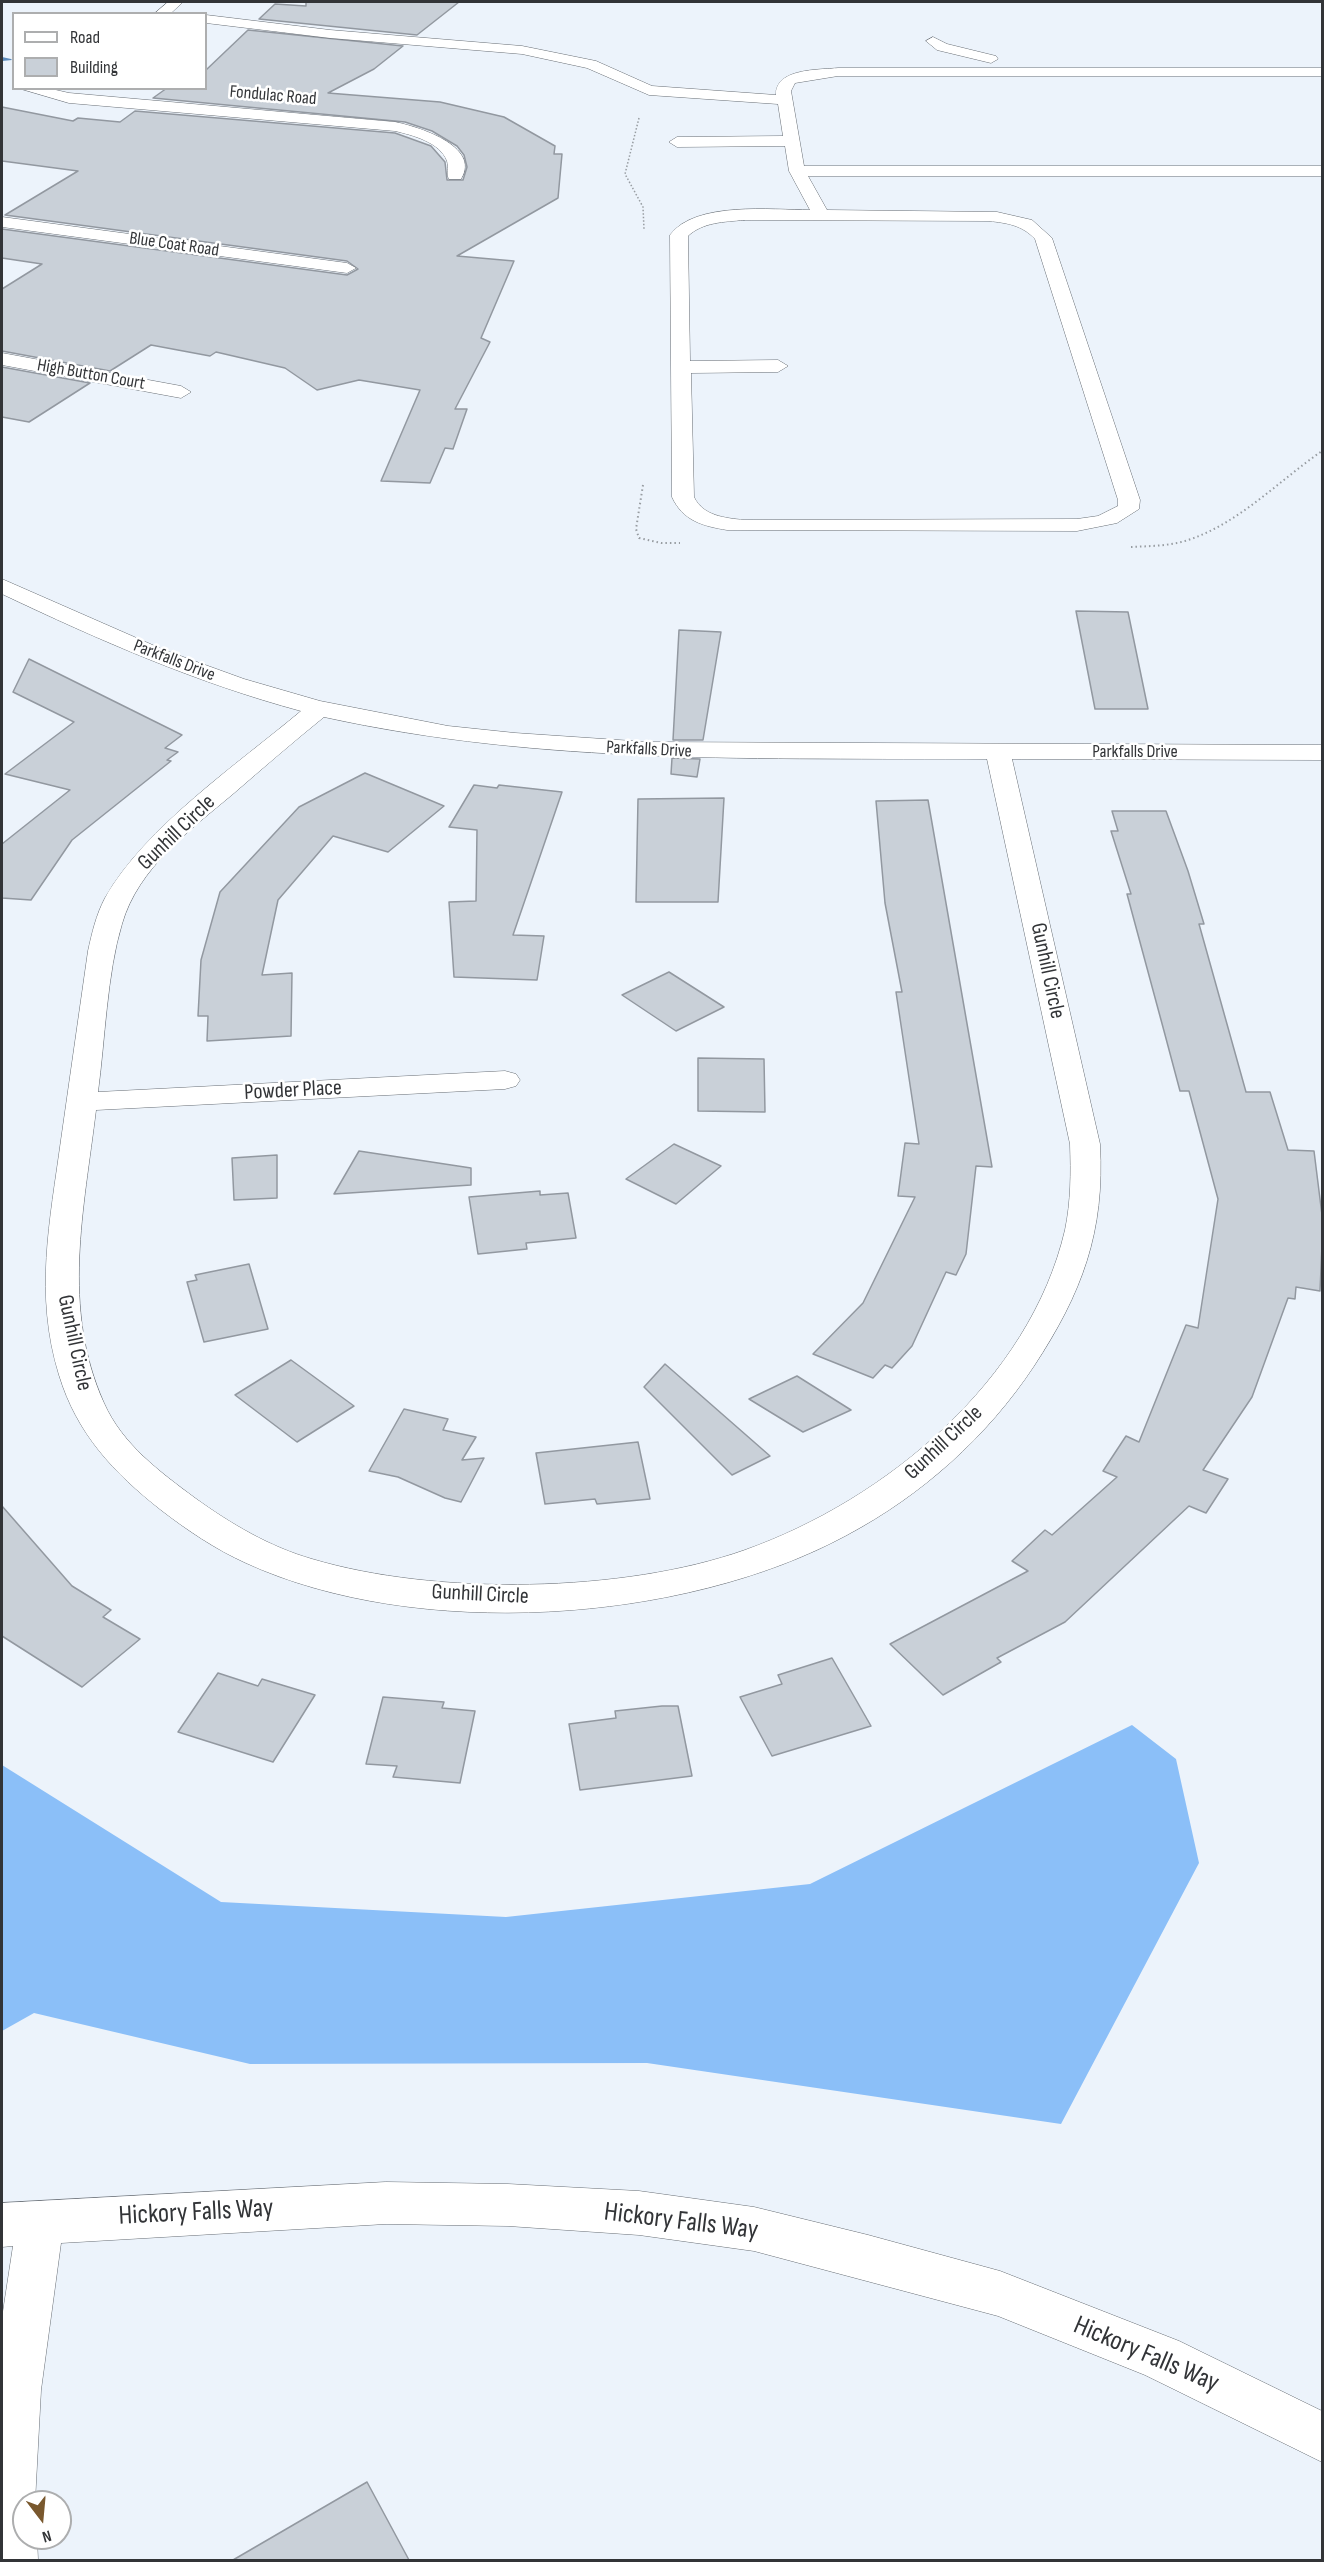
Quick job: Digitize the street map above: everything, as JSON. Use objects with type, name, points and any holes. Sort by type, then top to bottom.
[{"type":"street","points":[[164,12],[176,2]]},
{"type":"street","points":[[207,19],[341,35],[522,50],[591,64],[618,74],[649,90],[784,100]]},
{"type":"street","points":[[933,41],[942,47],[989,58],[997,63],[1001,72]]},
{"type":"street","points":[[821,216],[797,171],[784,100],[786,82],[809,74],[1323,72]]},
{"type":"street","name":"Fondulac Road","points":[[34,90],[69,98],[356,122],[402,129],[441,142],[454,158],[457,170],[455,176]]},
{"type":"street","points":[[677,142],[790,141]]},
{"type":"street","points":[[797,171],[1323,171]]},
{"type":"street","points":[[727,216],[821,216],[989,216],[1015,219],[1037,231],[1043,238],[1129,500],[1128,509],[1117,517],[1099,523],[1077,525],[721,524],[695,513],[685,505],[682,497],[679,235],[683,228],[701,219],[727,216]]},
{"type":"street","name":"Blue Coat Road","points":[[2,222],[347,268]]},
{"type":"street","name":"High Button Court","points":[[2,359],[181,392]]},
{"type":"street","points":[[682,367],[778,366]]},
{"type":"street","name":"Parkfalls Drive","points":[[2,586],[155,655],[237,686],[318,709],[456,735],[553,745],[694,752],[1323,753]]},
{"type":"street","name":"Gunhill Circle","points":[[318,709],[172,832],[129,880],[118,899],[106,933],[82,1102],[62,1252],[61,1302],[71,1353],[84,1396],[104,1435],[136,1472],[220,1534],[274,1560],[334,1579],[397,1591],[541,1598],[608,1595],[673,1584],[743,1564],[798,1544],[855,1515],[905,1481],[949,1445],[985,1407],[1018,1365],[1066,1281],[1085,1210],[1088,1176],[1085,1144],[998,752]]},
{"type":"street","name":"Powder Place","points":[[82,1102],[505,1080]]},
{"type":"street","name":"Hickory Falls Way","points":[[21,2223],[386,2202],[508,2205],[639,2213],[754,2229],[868,2257],[1000,2294],[1162,2358],[1323,2438]]},
{"type":"street","points":[[12,2560],[8,2471],[14,2405],[21,2223]]},
{"type":"path","points":[[644,230],[647,220],[645,208],[625,174],[635,125],[649,98],[649,90]]},
{"type":"path","points":[[1122,547],[1163,545],[1192,539],[1219,525],[1323,451]]},
{"type":"path","points":[[645,476],[636,529],[639,538],[661,543],[685,543]]},
{"type":"shaded area","points":[[1132,1725],[1176,1759],[1199,1863],[1061,2124],[647,2063],[250,2064],[34,2013],[2,2031],[2,1765],[221,1902],[506,1917],[810,1884]]},
{"type":"building","points":[[306,2],[459,2],[417,35],[259,19],[275,4],[306,6]]},
{"type":"building","points":[[248,30],[403,46],[374,69],[328,93],[440,102],[504,117],[555,146],[554,154],[562,154],[558,198],[457,256],[514,261],[481,338],[490,342],[455,409],[467,409],[453,449],[445,448],[430,483],[381,481],[420,390],[359,380],[317,390],[285,368],[216,352],[210,356],[151,345],[110,371],[2,351],[2,289],[42,264],[2,258],[2,229],[347,275],[358,269],[347,261],[5,215],[78,171],[2,161],[2,107],[73,121],[78,118],[120,122],[135,111],[395,133],[431,146],[445,162],[447,180],[463,180],[467,167],[464,155],[457,146],[432,131],[405,122],[153,98],[164,90],[207,90],[207,69]]},
{"type":"building","points":[[2,367],[90,383],[29,422],[2,417]]},
{"type":"building","points":[[1076,611],[1128,612],[1148,709],[1095,709]]},
{"type":"building","points":[[679,630],[721,632],[703,740],[673,740]]},
{"type":"building","points":[[29,659],[182,735],[165,748],[178,752],[167,760],[171,761],[72,840],[31,900],[2,898],[2,844],[70,790],[5,774],[74,722],[13,692]]},
{"type":"building","points":[[672,758],[700,759],[697,777],[671,774]]},
{"type":"building","points":[[365,773],[444,806],[388,852],[333,836],[278,900],[262,975],[292,973],[291,1036],[207,1041],[208,1016],[198,1016],[201,960],[220,892],[299,807]]},
{"type":"building","points":[[474,785],[497,788],[499,785],[562,792],[513,935],[544,936],[537,980],[454,977],[449,902],[476,901],[477,830],[449,827]]},
{"type":"building","points":[[724,798],[718,902],[636,902],[638,799]]},
{"type":"building","points":[[928,800],[992,1167],[976,1166],[966,1254],[956,1275],[946,1272],[912,1346],[892,1368],[885,1365],[873,1378],[813,1354],[863,1303],[915,1197],[898,1196],[905,1143],[919,1144],[896,992],[902,992],[885,903],[876,801]]},
{"type":"building","points":[[1112,811],[1166,811],[1204,924],[1199,924],[1246,1092],[1270,1092],[1288,1150],[1314,1151],[1323,1223],[1320,1291],[1296,1287],[1295,1299],[1288,1298],[1252,1397],[1203,1470],[1228,1479],[1206,1513],[1189,1506],[1065,1622],[997,1658],[1001,1662],[943,1695],[890,1644],[1028,1571],[1012,1561],[1045,1530],[1052,1535],[1117,1477],[1103,1471],[1126,1436],[1139,1442],[1186,1325],[1198,1328],[1218,1199],[1189,1091],[1180,1091],[1127,894],[1131,894],[1111,831],[1118,831]]},
{"type":"building","points":[[669,972],[724,1007],[676,1031],[622,995]]},
{"type":"building","points":[[698,1058],[764,1059],[765,1112],[698,1111]]},
{"type":"building","points":[[674,1144],[721,1166],[676,1204],[626,1179]]},
{"type":"building","points":[[359,1151],[471,1168],[471,1185],[334,1194]]},
{"type":"building","points":[[277,1155],[277,1198],[234,1200],[232,1158]]},
{"type":"building","points":[[540,1191],[540,1195],[568,1193],[576,1238],[526,1243],[527,1249],[478,1254],[469,1197]]},
{"type":"building","points":[[249,1264],[268,1329],[204,1342],[187,1282],[197,1280],[195,1275]]},
{"type":"building","points":[[291,1360],[354,1406],[297,1442],[235,1395]]},
{"type":"building","points":[[665,1364],[770,1456],[732,1475],[644,1387]]},
{"type":"building","points":[[797,1376],[851,1410],[803,1432],[749,1399]]},
{"type":"building","points":[[404,1409],[448,1419],[443,1430],[476,1437],[462,1460],[484,1458],[461,1502],[445,1498],[398,1477],[369,1471]]},
{"type":"building","points":[[638,1442],[650,1499],[597,1504],[595,1499],[545,1504],[536,1453]]},
{"type":"building","points":[[2,1506],[72,1586],[111,1610],[103,1617],[140,1639],[82,1687],[2,1636]]},
{"type":"building","points":[[832,1658],[871,1726],[772,1756],[740,1697],[782,1684],[778,1675]]},
{"type":"building","points":[[218,1673],[258,1686],[262,1679],[315,1695],[273,1762],[178,1732]]},
{"type":"building","points":[[383,1697],[444,1702],[442,1708],[475,1711],[460,1783],[393,1777],[397,1766],[366,1764]]},
{"type":"building","points":[[678,1706],[692,1776],[580,1790],[569,1724],[616,1718],[615,1711]]},
{"type":"building","points":[[367,2482],[409,2560],[233,2560]]},
{"type":"waterway","points":[[2,59],[9,60]]}]
